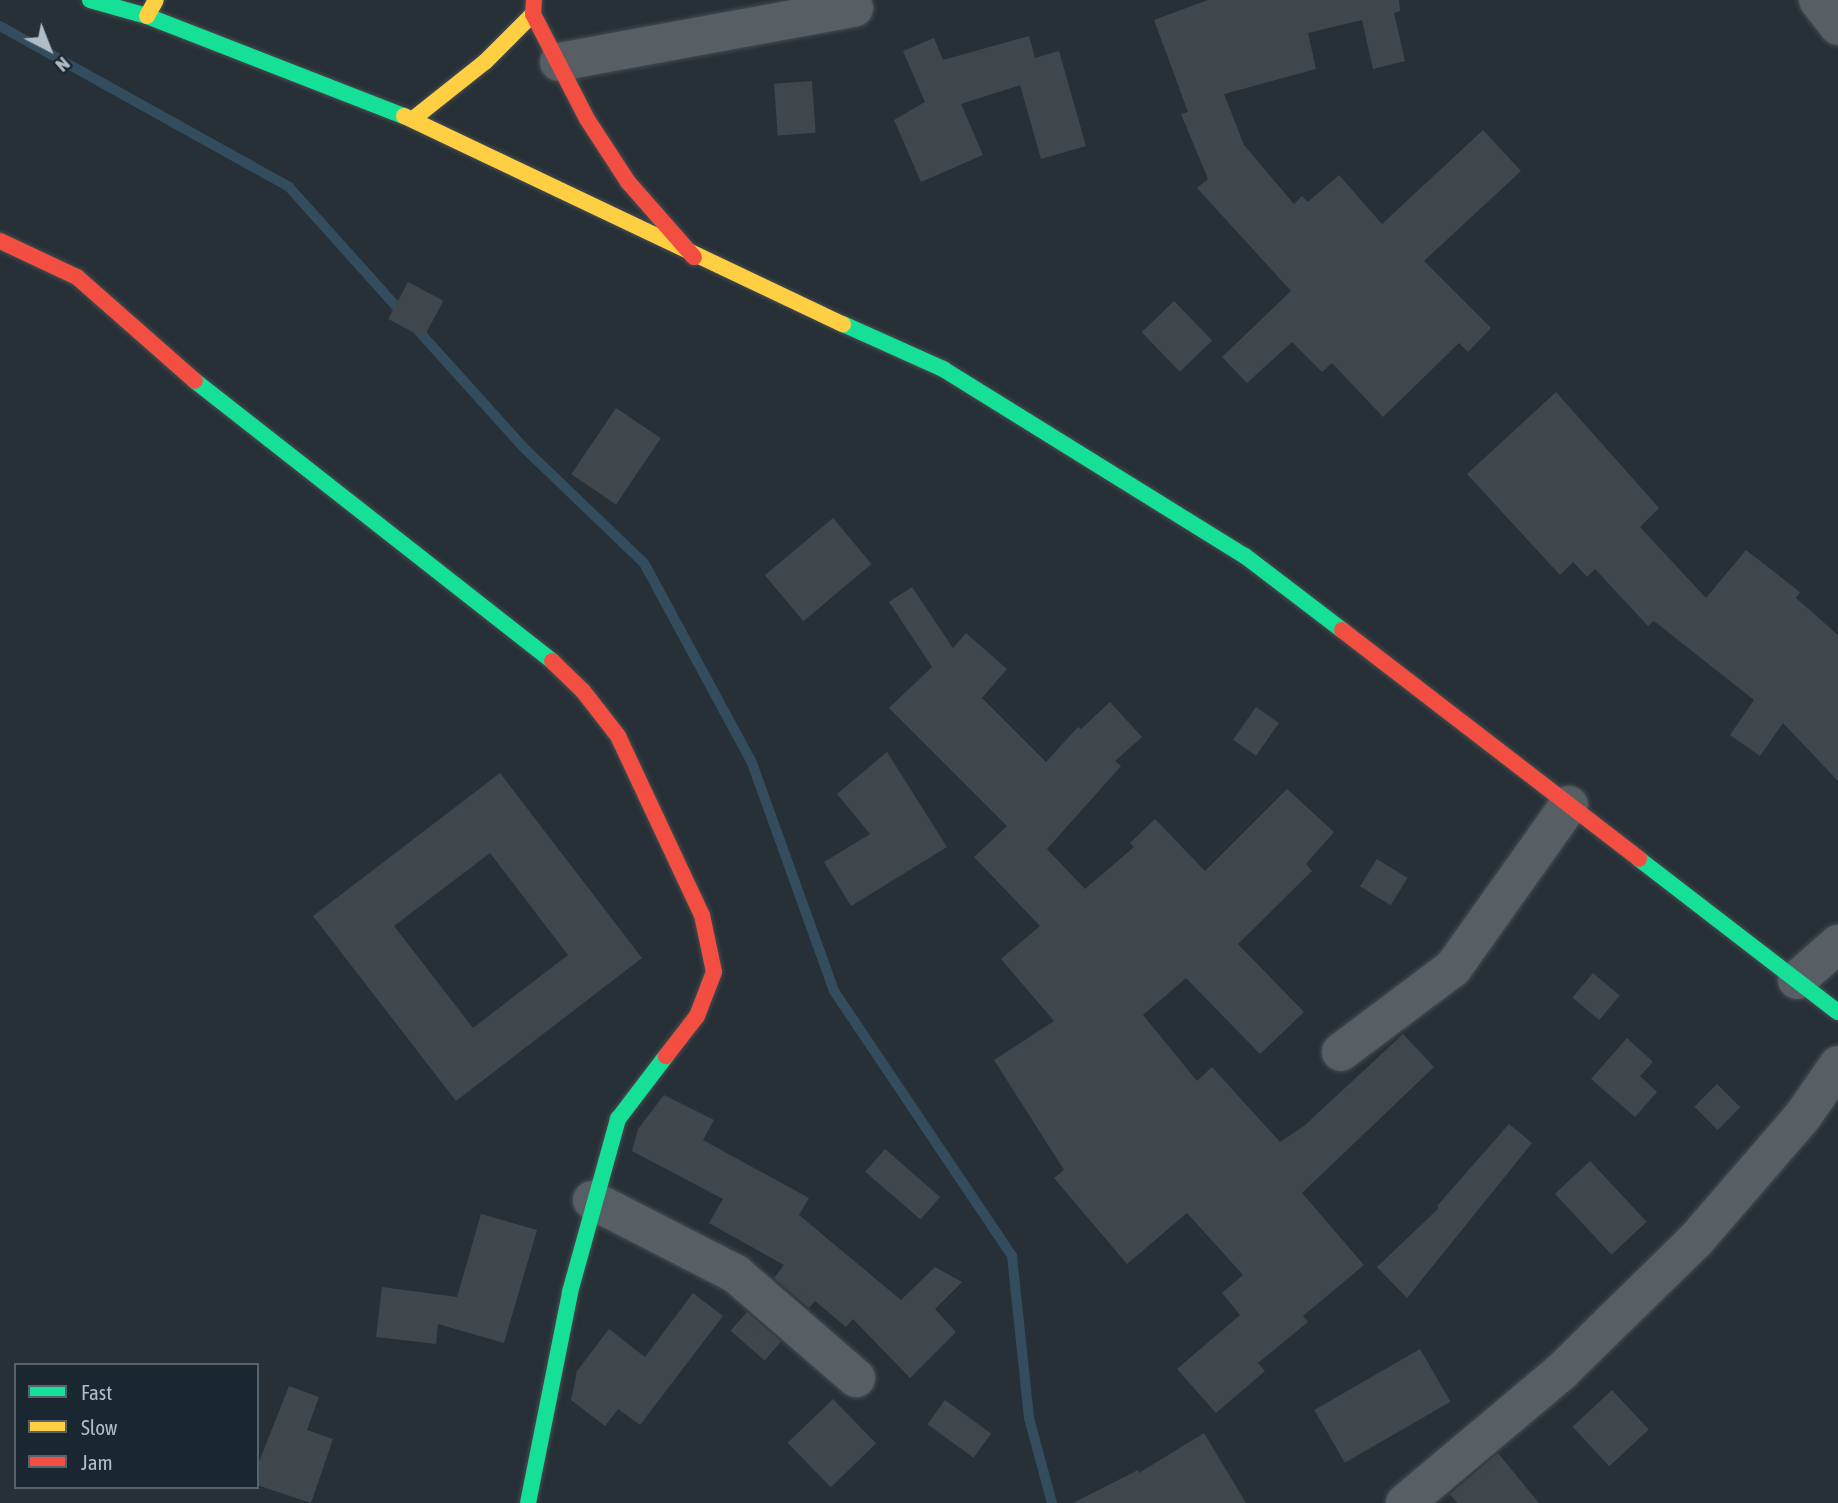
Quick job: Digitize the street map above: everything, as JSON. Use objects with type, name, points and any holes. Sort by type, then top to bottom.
[{"type":"main road","points":[[90,0],[147,16],[413,119],[694,257],[943,369],[1245,556],[1838,1012]]},
{"type":"main road","points":[[147,16],[156,0]]},
{"type":"main road","points":[[413,119],[485,62],[534,7],[587,118],[628,182],[694,257]]},
{"type":"main road","points":[[0,241],[77,277],[242,421],[540,650],[583,691],[618,737],[702,915],[714,972],[697,1016],[618,1119],[592,1200],[528,1503]]},
{"type":"street","points":[[1818,0],[1838,26]]},
{"type":"street","points":[[559,62],[854,8]]},
{"type":"street","points":[[1340,1052],[1453,968],[1569,805]]},
{"type":"street","points":[[1797,980],[1838,944]]},
{"type":"street","points":[[1405,1503],[1561,1372],[1695,1241],[1803,1116],[1838,1065]]},
{"type":"street","points":[[592,1200],[736,1274],[856,1378]]},
{"type":"building","points":[[1208,0],[1399,0],[1400,11],[1394,13],[1405,61],[1373,69],[1362,20],[1308,33],[1316,69],[1224,94],[1244,145],[1294,204],[1302,196],[1308,202],[1339,175],[1382,224],[1483,130],[1521,171],[1424,261],[1491,328],[1468,352],[1459,343],[1383,417],[1332,363],[1322,372],[1292,342],[1247,383],[1222,357],[1291,291],[1197,188],[1208,179],[1181,114],[1188,112],[1154,20]]},
{"type":"building","points":[[1029,36],[1035,58],[1059,51],[1086,146],[1041,159],[1020,85],[961,104],[983,155],[921,182],[894,120],[925,102],[903,51],[934,38],[943,60]]},
{"type":"building","points":[[812,81],[816,133],[778,136],[774,84]]},
{"type":"building","points":[[408,282],[443,301],[424,338],[388,319]]},
{"type":"building","points":[[1174,301],[1212,341],[1180,372],[1142,332]]},
{"type":"building","points":[[1556,392],[1659,508],[1640,527],[1706,598],[1746,550],[1800,592],[1796,598],[1838,635],[1838,781],[1783,723],[1760,756],[1730,735],[1754,700],[1654,621],[1648,626],[1595,569],[1587,577],[1573,562],[1560,575],[1467,474]]},
{"type":"building","points":[[616,408],[661,438],[616,505],[571,474]]},
{"type":"building","points":[[833,518],[872,564],[803,621],[765,575]]},
{"type":"building","points":[[912,587],[953,648],[966,633],[1007,669],[982,698],[1046,762],[1078,727],[1081,729],[1110,702],[1142,737],[1115,761],[1121,766],[1047,849],[1085,889],[1134,847],[1130,843],[1155,819],[1205,871],[1287,789],[1334,832],[1306,864],[1312,871],[1238,944],[1304,1012],[1260,1054],[1186,978],[1143,1015],[1197,1081],[1212,1067],[1280,1142],[1304,1126],[1403,1034],[1434,1067],[1302,1193],[1364,1265],[1303,1316],[1308,1322],[1258,1363],[1265,1371],[1216,1413],[1177,1369],[1240,1315],[1222,1293],[1243,1275],[1187,1213],[1127,1264],[1054,1178],[1064,1170],[994,1060],[1054,1021],[1001,959],[1040,926],[974,857],[1007,826],[889,708],[932,667],[889,602]]},
{"type":"building","points":[[1256,707],[1279,723],[1256,756],[1233,740]]},
{"type":"building","points":[[887,752],[947,847],[851,906],[824,862],[870,834],[837,794]]},
{"type":"building","points":[[500,773],[642,958],[456,1101],[313,916]],"holes":[[[490,853],[568,955],[473,1028],[394,926]]]},
{"type":"building","points":[[1377,859],[1408,878],[1391,905],[1360,886]]},
{"type":"building","points":[[1593,973],[1620,995],[1599,1020],[1572,998]]},
{"type":"building","points":[[1627,1038],[1653,1062],[1640,1076],[1657,1092],[1635,1117],[1591,1079]]},
{"type":"building","points":[[1717,1084],[1740,1107],[1718,1130],[1694,1107]]},
{"type":"building","points":[[664,1095],[714,1120],[703,1140],[809,1198],[799,1215],[901,1300],[935,1267],[962,1282],[935,1309],[956,1332],[910,1378],[853,1319],[846,1327],[815,1301],[809,1308],[774,1278],[784,1265],[709,1223],[723,1199],[632,1151],[638,1129]]},
{"type":"building","points":[[1509,1124],[1532,1143],[1407,1298],[1377,1267],[1439,1208],[1437,1206]]},
{"type":"building","points":[[885,1149],[940,1197],[920,1220],[865,1172]]},
{"type":"building","points":[[1590,1161],[1647,1222],[1612,1254],[1555,1194]]},
{"type":"building","points":[[481,1214],[537,1230],[504,1343],[438,1324],[436,1344],[376,1337],[382,1287],[457,1297]]},
{"type":"building","points":[[693,1293],[723,1316],[640,1425],[618,1409],[605,1426],[571,1400],[577,1371],[609,1329],[645,1357]]},
{"type":"building","points":[[747,1312],[781,1342],[765,1360],[731,1331]]},
{"type":"building","points":[[1420,1349],[1450,1402],[1345,1463],[1314,1410]]},
{"type":"building","points":[[289,1386],[319,1397],[307,1430],[333,1439],[311,1503],[259,1486],[259,1462]]},
{"type":"building","points":[[1612,1390],[1649,1429],[1609,1466],[1573,1427]]},
{"type":"building","points":[[833,1399],[876,1444],[831,1487],[788,1443]]},
{"type":"building","points":[[945,1400],[991,1434],[973,1458],[927,1424]]},
{"type":"building","points":[[1204,1433],[1246,1503],[1073,1503],[1138,1470],[1139,1473]]},
{"type":"building","points":[[1498,1453],[1539,1503],[1457,1503],[1450,1494]]},
{"type":"waterway","points":[[0,26],[289,187],[404,315]]},
{"type":"waterway","points":[[415,327],[523,447],[644,563],[752,763],[834,991],[1012,1256],[1029,1418],[1052,1503]]},
{"type":"traffic: fast","points":[[90,0],[147,16],[404,116]]},
{"type":"traffic: fast","points":[[843,324],[943,369],[1245,556],[1342,630]]},
{"type":"traffic: fast","points":[[195,381],[552,661]]},
{"type":"traffic: fast","points":[[1639,859],[1838,1012]]},
{"type":"traffic: fast","points":[[528,1503],[570,1292],[618,1119],[666,1056]]},
{"type":"traffic: slow","points":[[147,16],[156,0]]},
{"type":"traffic: slow","points":[[413,119],[485,62],[533,14]]},
{"type":"traffic: slow","points":[[404,116],[843,324]]},
{"type":"traffic: jam","points":[[534,0],[533,14],[587,119],[628,182],[694,257]]},
{"type":"traffic: jam","points":[[0,241],[77,277],[195,381]]},
{"type":"traffic: jam","points":[[1342,630],[1639,859]]},
{"type":"traffic: jam","points":[[552,661],[583,691],[618,736],[702,915],[714,972],[697,1016],[666,1056]]}]
